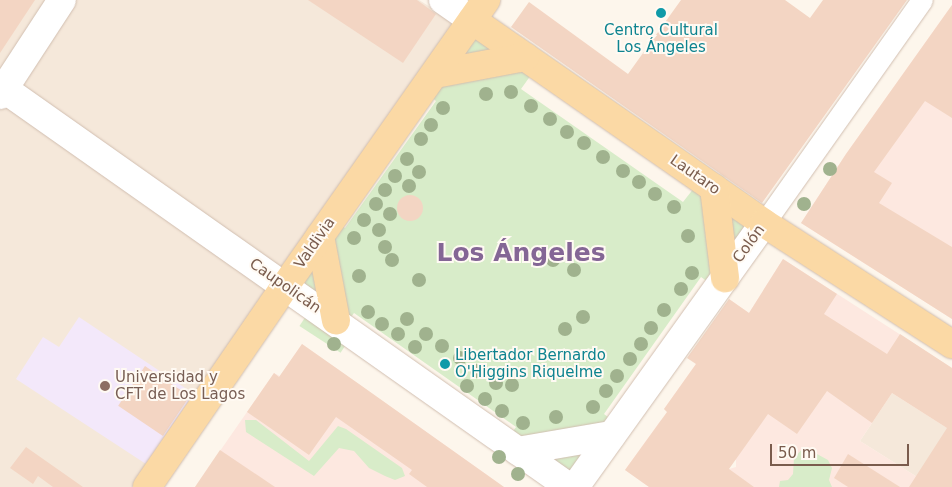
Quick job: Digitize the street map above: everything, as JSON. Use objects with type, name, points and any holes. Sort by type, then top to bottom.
[{"type":"main road","name":"Lautaro","points":[[479,10],[525,57],[764,223],[952,344]]},
{"type":"main road","name":"Valdivia","points":[[147,487],[285,286],[479,10]]},
{"type":"main road","points":[[435,74],[525,57]]},
{"type":"main road","points":[[714,188],[725,278]]},
{"type":"main road","points":[[320,236],[336,322]]},
{"type":"street","points":[[1,90],[62,0]]},
{"type":"street","name":"Lautaro","points":[[443,0],[479,10]]},
{"type":"street","name":"Colón","points":[[575,487],[922,0]]},
{"type":"street","name":"Caupolicán","points":[[1,90],[285,286],[570,487]]},
{"type":"street","points":[[518,450],[612,435]]},
{"type":"shaded area","points":[[0,0],[419,0],[454,22],[132,487],[0,487]]},
{"type":"shaded area","points":[[952,5],[952,319],[801,223],[846,154]]},
{"type":"shaded area","points":[[783,259],[952,368],[952,431],[892,393],[860,441],[933,487],[649,487],[625,470],[661,420],[729,469],[736,467],[736,460],[664,409],[696,364],[729,299],[749,313]]},
{"type":"shaded area","name":"Universidad y CFT de Los Lagos","points":[[79,317],[194,394],[146,464],[16,379],[43,337],[59,347]]},
{"type":"shaded area","points":[[302,344],[504,487],[195,487],[274,373],[280,376]]},
{"type":"shaded area","points":[[892,393],[952,431],[933,487],[860,441]]},
{"type":"green space","points":[[473,23],[531,75],[521,89],[683,202],[694,188],[761,224],[715,287],[701,277],[604,414],[617,424],[573,486],[507,440],[516,427],[354,313],[345,325],[289,285],[334,221],[345,228],[436,101],[430,96]]},
{"type":"green space","points":[[306,316],[347,343],[341,353],[299,326]]},
{"type":"green space","points":[[245,420],[256,420],[309,461],[338,426],[346,429],[402,468],[405,476],[395,480],[385,476],[369,468],[354,451],[339,448],[314,476],[246,432]]},
{"type":"green space","points":[[804,447],[828,460],[832,468],[829,480],[832,487],[779,487],[780,481],[788,480],[793,474],[794,458]]},
{"type":"building","points":[[0,0],[35,0],[0,53]]},
{"type":"building","points":[[308,0],[417,0],[436,14],[403,63]]},
{"type":"building","points":[[681,0],[785,0],[810,18],[823,0],[907,0],[762,203],[511,27],[529,2],[628,74]]},
{"type":"building","points":[[952,5],[952,118],[925,101],[874,172],[892,183],[879,203],[952,247],[952,319],[801,223],[846,154]]},
{"type":"building","points":[[410,195],[419,199],[423,208],[419,217],[410,221],[401,217],[397,208],[401,199]]},
{"type":"building","points":[[783,259],[837,294],[824,314],[887,354],[900,334],[952,368],[952,487],[909,487],[947,428],[892,393],[872,423],[827,391],[797,434],[768,414],[729,469],[754,487],[649,487],[625,470],[667,412],[664,409],[696,364],[687,358],[729,299],[749,313]]},
{"type":"building","points":[[302,344],[504,487],[427,487],[409,474],[412,470],[336,417],[309,455],[247,412],[274,373],[279,377]]},
{"type":"building","points":[[145,366],[190,396],[163,436],[118,406]]},
{"type":"building","points":[[26,447],[83,487],[53,487],[38,476],[33,484],[10,468]]},
{"type":"building","points":[[220,450],[275,487],[195,487]]},
{"type":"building","points":[[848,454],[900,487],[848,487],[834,478]]},
{"type":"place","name":"Centro Cultural Los Ángeles","points":[[661,13]]},
{"type":"place","name":"Libertador Bernardo O'Higgins Riquelme","points":[[445,364]]},
{"type":"place","name":"Universidad y CFT de Los Lagos","points":[[105,386]]},
{"type":"district","name":"Los Ángeles","points":[[521,253]]}]
